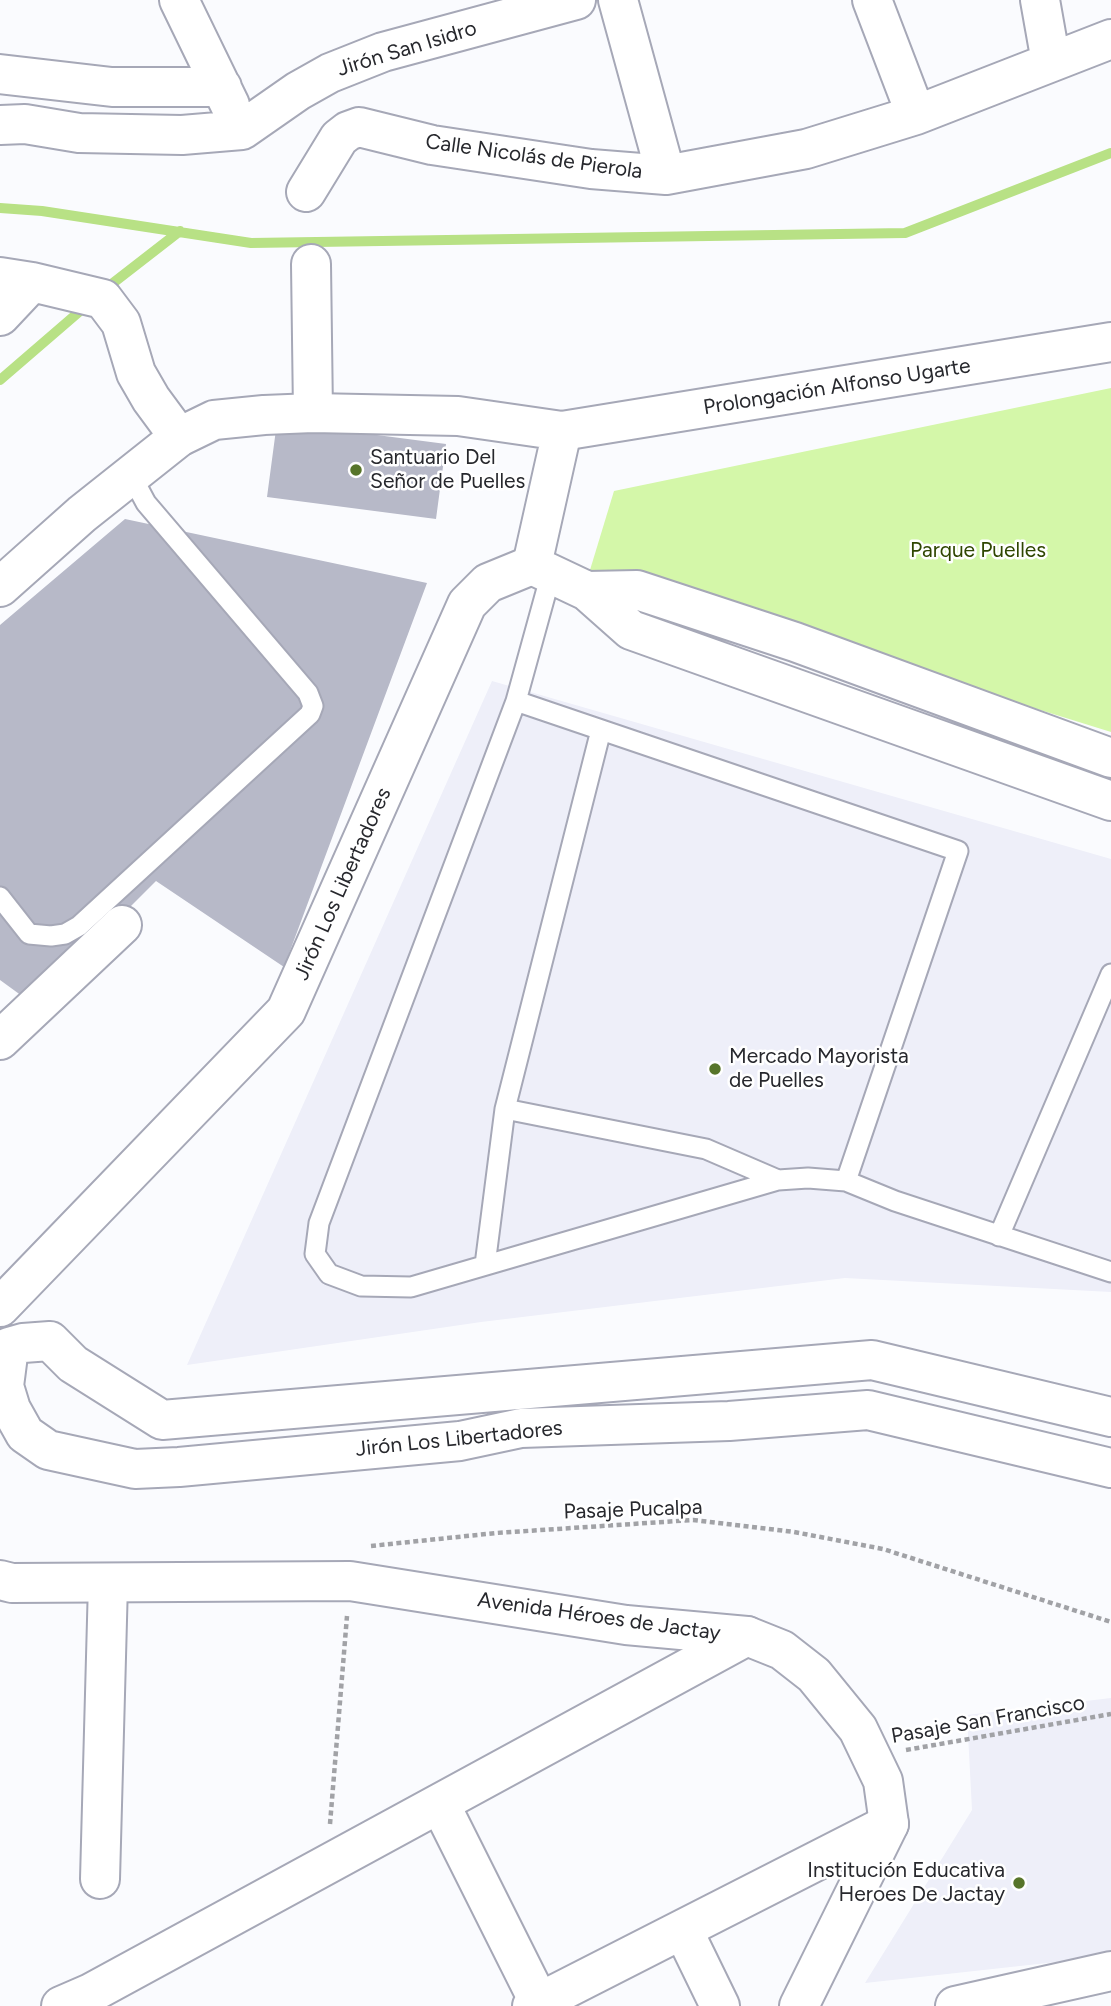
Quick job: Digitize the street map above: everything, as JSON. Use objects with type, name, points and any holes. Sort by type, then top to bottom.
[{"type":"street","points":[[8,118],[79,133],[182,135],[242,130],[179,0]]},
{"type":"street","name":"Jirón San Isidro","points":[[242,130],[298,91],[330,73],[373,56],[576,0]]},
{"type":"street","points":[[618,0],[666,175]]},
{"type":"street","points":[[872,0],[916,115]]},
{"type":"street","points":[[1040,0],[1051,62]]},
{"type":"street","name":"Calle Nicolás de Pierola","points":[[306,192],[339,138],[359,127],[445,147],[591,169],[666,175],[806,149],[916,115],[1111,39]]},
{"type":"street","points":[[0,74],[112,87],[222,87]]},
{"type":"street","points":[[311,264],[313,413]]},
{"type":"street","points":[[0,316],[16,279],[103,299],[121,323],[136,373],[150,399],[179,437]]},
{"type":"street","name":"Prolongación Alfonso Ugarte","points":[[0,587],[82,514],[179,437],[214,420],[313,413],[458,416],[562,431],[1111,342]]},
{"type":"street","points":[[562,431],[541,570],[587,591],[631,630],[1111,801]]},
{"type":"street","name":"Jirón Los Libertadores","points":[[0,1307],[286,1011],[467,604],[488,583],[541,570]]},
{"type":"street","points":[[587,591],[637,590],[795,642],[1111,758]]},
{"type":"street","points":[[0,1040],[122,925]]},
{"type":"street","name":"Jirón Los Libertadores","points":[[1111,1418],[872,1360],[162,1420],[74,1363],[50,1341],[4,1343],[4,1386],[11,1409],[25,1434],[48,1450],[135,1469],[460,1441],[521,1428],[729,1421],[868,1410],[1111,1468]]},
{"type":"street","name":"Avenida Héroes de Jactay","points":[[0,1580],[12,1583],[108,1583],[354,1564],[626,1625],[747,1636],[782,1650],[814,1675],[858,1729],[883,1781],[888,1824]]},
{"type":"street","points":[[100,1880],[108,1583]]},
{"type":"street","points":[[83,2002],[327,1863],[747,1636]]},
{"type":"street","points":[[440,1804],[535,2004],[888,1824]]},
{"type":"street","points":[[799,2006],[888,1824]]},
{"type":"street","points":[[683,1930],[720,2006]]},
{"type":"street","points":[[955,2006],[1111,1971]]},
{"type":"lane","points":[[0,897],[29,934],[65,934],[79,926],[310,714],[313,706],[308,693],[145,503],[131,475]]},
{"type":"lane","points":[[541,570],[516,701],[319,1223],[315,1254],[329,1274],[361,1286],[411,1287],[778,1180],[807,1178],[846,1181],[895,1201],[1111,1272]]},
{"type":"lane","points":[[516,701],[958,850],[846,1181]]},
{"type":"lane","points":[[485,1265],[505,1109],[601,730]]},
{"type":"lane","points":[[999,1236],[1111,974]]},
{"type":"lane","points":[[505,1109],[706,1149],[778,1180]]},
{"type":"path","name":"Pasaje Pucalpa","points":[[354,1564],[496,1532],[693,1520],[794,1532],[883,1549],[1111,1622]]},
{"type":"path","points":[[327,1863],[354,1564]]},
{"type":"path","name":"Pasaje San Francisco","points":[[871,1756],[1111,1714]]},
{"type":"shaded area","name":"Mercado Mayorista de Puelles","points":[[492,681],[1111,859],[1111,1292],[845,1278],[481,1322],[187,1365]]},
{"type":"shaded area","name":"Institución Educativa Heroes De Jactay","points":[[1111,1698],[1111,1956],[865,1983],[972,1810],[967,1715]]},
{"type":"green space","name":"Parque Puelles","points":[[1111,388],[1111,732],[590,570],[614,491]]},
{"type":"building","name":"Santuario Del Señor de Puelles","points":[[277,422],[446,444],[436,519],[267,497]]},
{"type":"building","points":[[125,519],[427,583],[284,967],[156,881],[33,1004],[0,980],[0,625]]},
{"type":"waterway","points":[[0,208],[42,211],[251,243],[905,233],[1111,153]]},
{"type":"waterway","points":[[104,290],[180,231]]},
{"type":"waterway","points":[[0,380],[87,305]]},
{"type":"place","name":"Santuario Del Señor de Puelles","points":[[356,470]]},
{"type":"place","name":"Mercado Mayorista de Puelles","points":[[715,1069]]},
{"type":"place","name":"Institución Educativa Heroes De Jactay","points":[[1019,1883]]}]
